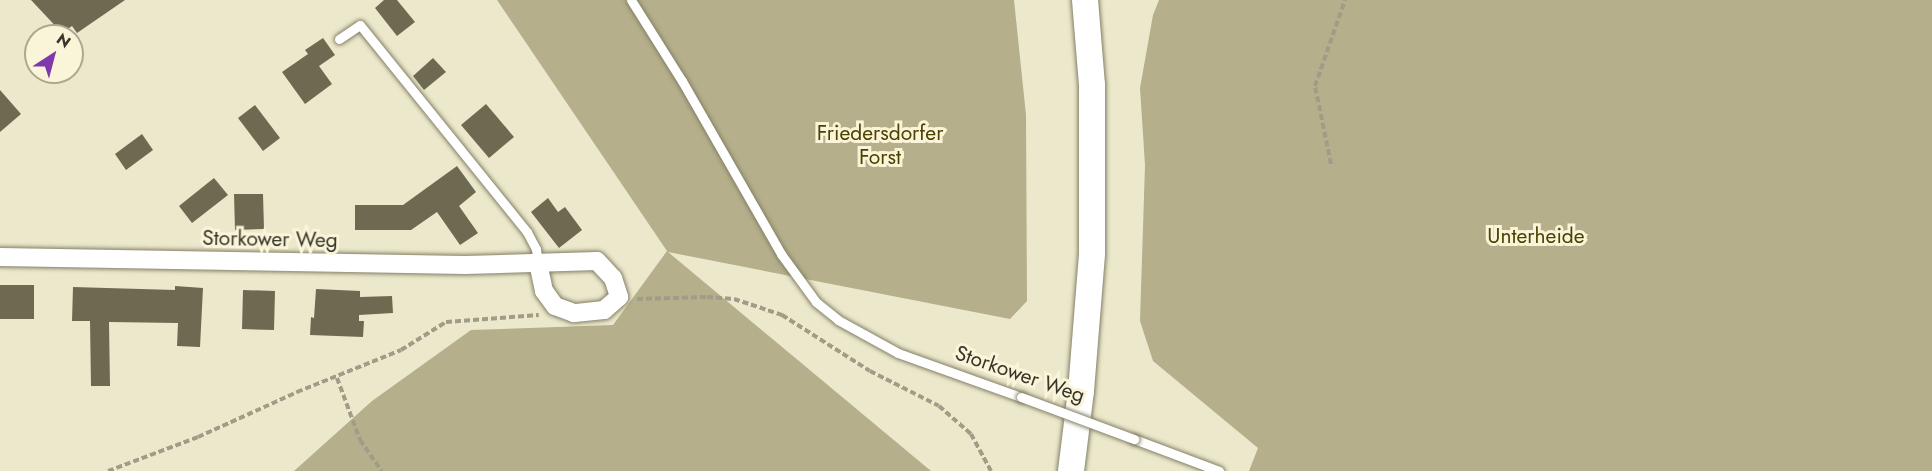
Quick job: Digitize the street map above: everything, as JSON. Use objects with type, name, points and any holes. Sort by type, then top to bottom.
[{"type":"main road","points":[[1071,471],[1081,391],[1092,253],[1092,108],[1085,0]]},
{"type":"street","name":"Storkower Weg","points":[[0,257],[465,265],[597,261],[613,278],[619,297],[604,310],[574,313],[555,306]]},
{"type":"street","points":[[538,263],[544,291],[555,306]]},
{"type":"lane","name":"Storkower Weg","points":[[632,0],[682,81],[781,254],[816,302],[838,320],[898,353],[1219,471]]},
{"type":"lane","points":[[339,39],[360,25],[527,232],[536,249],[538,263]]},
{"type":"path","points":[[1331,164],[1315,86],[1345,0]]},
{"type":"path","points":[[646,300],[707,297],[734,299],[782,315],[870,371],[939,406],[971,434],[991,471]]},
{"type":"path","points":[[108,471],[198,437],[297,392],[401,350],[446,322],[538,316],[555,306]]},
{"type":"path","points":[[337,377],[360,440],[382,471]]},
{"type":"green space","name":"Friedersdorfer Forst","points":[[497,0],[1014,0],[1026,115],[1027,301],[1010,319],[668,252],[931,471],[294,471],[372,401],[471,330],[613,325],[667,251]]},
{"type":"green space","name":"Unterheide","points":[[1159,0],[1932,0],[1932,471],[1249,471],[1258,448],[1153,361],[1140,321],[1145,165],[1140,88],[1153,15]]},
{"type":"building","points":[[31,0],[125,0],[84,28],[84,24],[54,24]]},
{"type":"building","points":[[384,0],[397,0],[415,22],[397,36],[375,8]]},
{"type":"building","points":[[323,38],[335,55],[319,66],[332,84],[305,104],[282,72],[308,54],[305,50]]},
{"type":"building","points":[[433,58],[446,72],[424,90],[413,76]]},
{"type":"building","points":[[0,90],[21,114],[0,132]]},
{"type":"building","points":[[486,104],[514,137],[489,158],[461,125]]},
{"type":"building","points":[[255,105],[280,138],[263,151],[238,118]]},
{"type":"building","points":[[142,134],[153,150],[126,170],[115,154]]},
{"type":"building","points":[[457,166],[476,192],[459,206],[478,233],[460,245],[437,212],[411,230],[355,230],[355,205],[403,205]]},
{"type":"building","points":[[214,178],[228,195],[192,223],[179,206]]},
{"type":"building","points":[[234,194],[263,194],[264,229],[235,230]]},
{"type":"building","points":[[548,198],[558,212],[565,207],[582,230],[559,248],[531,212]]},
{"type":"building","points":[[0,285],[34,285],[34,319],[0,319]]},
{"type":"building","points":[[175,286],[203,288],[200,347],[177,346],[178,323],[109,322],[110,386],[91,386],[90,321],[72,321],[73,287],[175,290]]},
{"type":"building","points":[[316,289],[360,291],[360,297],[392,296],[393,313],[359,315],[359,321],[364,321],[363,337],[310,335]]},
{"type":"building","points":[[243,290],[275,291],[274,330],[242,329]]}]
